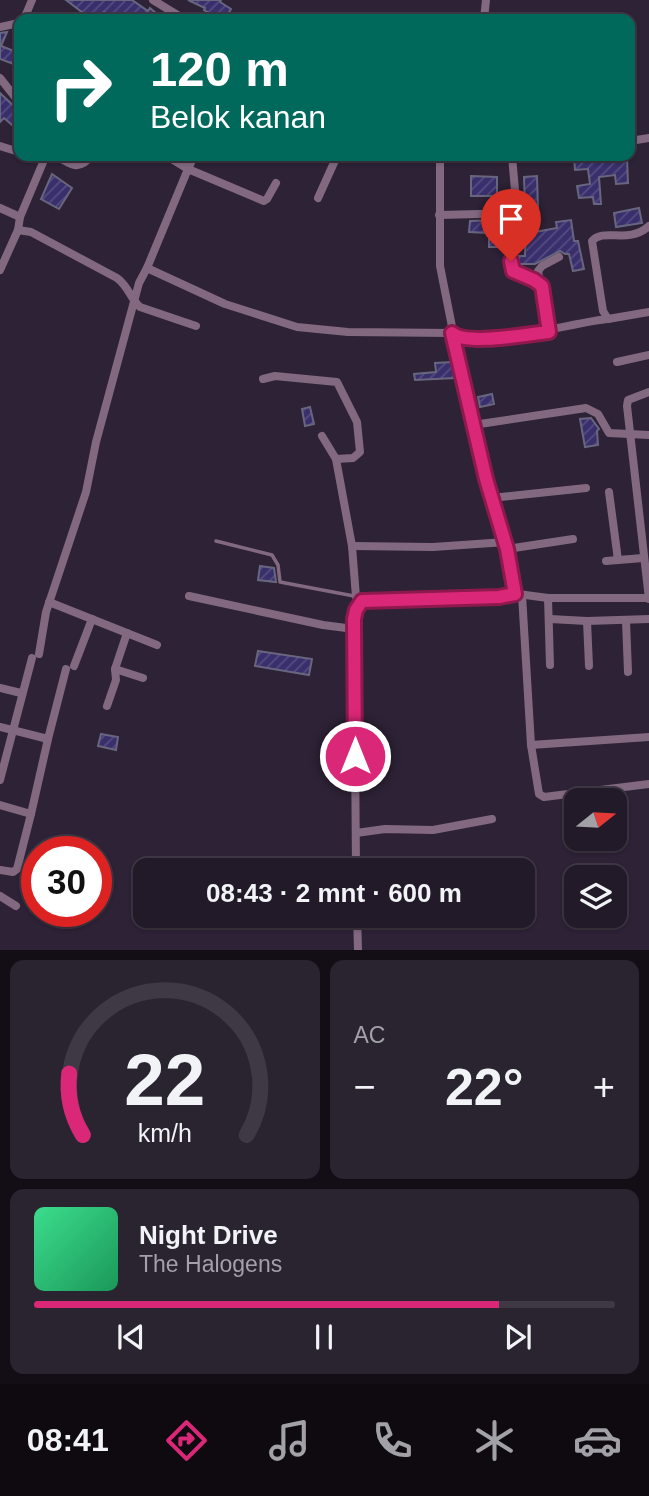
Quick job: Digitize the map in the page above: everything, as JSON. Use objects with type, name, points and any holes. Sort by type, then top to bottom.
[{"type":"street","points":[[153,0],[176,14]]},
{"type":"street","points":[[0,78],[14,96]]},
{"type":"street","points":[[0,270],[44,161]]},
{"type":"street","points":[[64,161],[76,166],[85,161]]},
{"type":"street","points":[[175,161],[264,201],[276,183]]},
{"type":"street","points":[[0,780],[21,693],[86,492],[103,415],[139,283],[192,161]]},
{"type":"street","points":[[318,198],[335,161]]},
{"type":"street","points":[[439,161],[440,266],[473,425],[519,594],[537,789],[544,797],[649,784]]},
{"type":"street","points":[[512,161],[517,213],[511,268],[542,286]]},
{"type":"street","points":[[0,208],[20,217]]},
{"type":"street","points":[[439,215],[517,213]]},
{"type":"street","points":[[608,319],[603,310],[592,241],[599,235],[635,235],[649,226]]},
{"type":"street","points":[[18,230],[30,232],[51,242],[127,285],[135,303],[196,326]]},
{"type":"street","points":[[549,332],[538,271],[559,257]]},
{"type":"street","points":[[147,268],[225,304],[297,327],[348,332],[452,333],[457,338],[477,339],[549,332],[585,321],[649,312]]},
{"type":"street","points":[[127,285],[139,283]]},
{"type":"street","points":[[617,362],[649,355]]},
{"type":"street","points":[[263,379],[275,376],[337,383],[357,422],[360,452],[353,458],[336,459]]},
{"type":"street","points":[[359,599],[499,597],[519,594],[548,598],[649,598],[627,406],[628,400],[649,393]]},
{"type":"street","points":[[473,425],[586,408],[598,415],[608,433],[649,435]]},
{"type":"street","points":[[322,436],[336,459],[359,599],[354,629],[356,858]]},
{"type":"street","points":[[492,498],[586,488]]},
{"type":"street","points":[[609,492],[618,560]]},
{"type":"street","points":[[352,546],[506,546],[573,539]]},
{"type":"street","points":[[606,561],[643,558]]},
{"type":"street","points":[[189,596],[323,625],[354,629]]},
{"type":"street","points":[[548,598],[550,664]]},
{"type":"street","points":[[49,602],[157,645]]},
{"type":"street","points":[[0,875],[17,869],[48,739],[70,668],[92,619]]},
{"type":"street","points":[[550,619],[649,620]]},
{"type":"street","points":[[587,621],[589,666]]},
{"type":"street","points":[[626,621],[628,672]]},
{"type":"street","points":[[107,706],[127,633]]},
{"type":"street","points":[[115,669],[143,678]]},
{"type":"street","points":[[0,688],[21,693]]},
{"type":"street","points":[[0,727],[48,739]]},
{"type":"street","points":[[531,745],[649,737]]},
{"type":"street","points":[[0,805],[31,814]]},
{"type":"street","points":[[356,833],[386,829],[433,830],[492,819]]},
{"type":"street","points":[[0,896],[16,906]]},
{"type":"street","points":[[357,928],[358,950]]},
{"type":"lane","points":[[216,541],[272,555],[278,565],[280,582],[359,599]]},
{"type":"building","points":[[66,0],[132,0],[157,14],[104,12],[84,14]]},
{"type":"building","points":[[188,0],[221,0],[220,2],[231,9],[228,14],[211,14],[204,10],[205,8]]},
{"type":"building","points":[[7,32],[1,46],[14,51],[14,64],[0,59],[0,33]]},
{"type":"building","points":[[0,93],[14,106],[14,127],[4,118],[0,122]]},
{"type":"building","points":[[574,161],[627,161],[628,183],[616,184],[615,175],[599,177],[601,204],[594,204],[593,197],[579,198],[577,186],[590,184],[588,169],[575,170]]},
{"type":"building","points":[[52,174],[72,188],[59,209],[41,199]]},
{"type":"building","points":[[471,176],[497,177],[497,196],[471,196]]},
{"type":"building","points":[[537,176],[538,210],[525,210],[524,177]]},
{"type":"building","points":[[639,208],[642,223],[616,227],[614,213]]},
{"type":"building","points":[[502,220],[503,247],[489,247],[489,233],[469,232],[470,221]]},
{"type":"building","points":[[571,220],[574,241],[578,241],[584,269],[573,271],[569,254],[560,251],[535,264],[518,264],[519,256],[525,256],[526,235],[523,235],[522,226],[534,225],[535,232],[557,228],[556,222]]},
{"type":"building","points":[[452,362],[455,378],[415,380],[414,374],[436,372],[435,363]]},
{"type":"building","points":[[492,394],[494,404],[480,407],[478,397]]},
{"type":"building","points":[[310,407],[314,424],[305,426],[302,409]]},
{"type":"building","points":[[591,418],[599,429],[598,445],[585,447],[580,419]]},
{"type":"building","points":[[260,566],[274,568],[276,582],[258,580]]},
{"type":"building","points":[[258,651],[312,659],[309,675],[255,666]]},
{"type":"building","points":[[101,734],[118,737],[116,750],[98,746]]},
{"type":"route","points":[[355,756],[354,619],[362,601],[499,597],[515,594],[507,549],[486,479],[452,333],[457,338],[477,339],[549,332],[542,286],[513,271],[511,261]]}]
